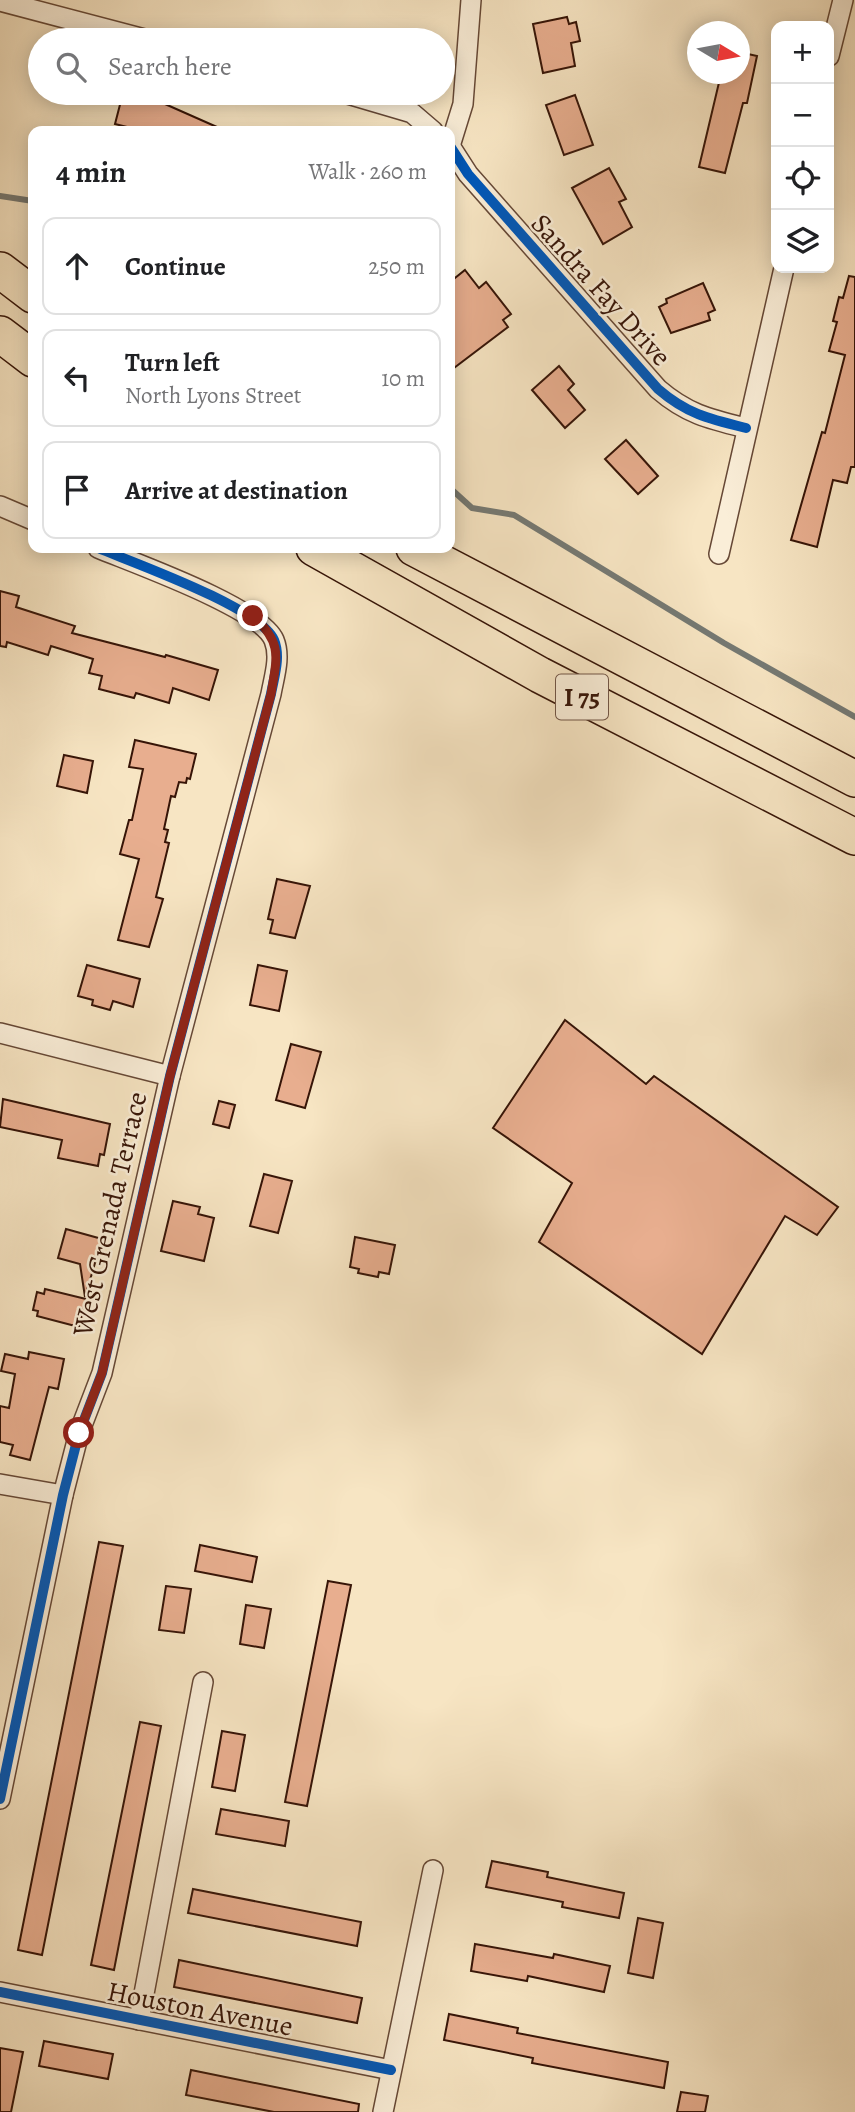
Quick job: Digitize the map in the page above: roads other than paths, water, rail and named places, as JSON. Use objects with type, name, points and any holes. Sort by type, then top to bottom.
[{"type":"highway","points":[[0,270],[28,291]]},
{"type":"highway","points":[[0,334],[28,355]]},
{"type":"highway","name":"I 75","points":[[323,553],[540,675],[855,837]]},
{"type":"highway","name":"I 75","points":[[424,553],[855,779]]},
{"type":"street","points":[[455,130],[463,104],[471,0]]},
{"type":"street","points":[[834,36],[843,0]]},
{"type":"street","points":[[0,1],[102,28]]},
{"type":"street","points":[[385,105],[412,113],[427,126]]},
{"type":"street","name":"Sandra Fay Drive","points":[[455,154],[468,174],[658,388],[679,407],[703,418],[746,428]]},
{"type":"street","points":[[719,554],[782,273]]},
{"type":"street","points":[[0,506],[28,518]]},
{"type":"street","name":"West Grenada Terrace","points":[[0,1799],[63,1494],[79,1433],[102,1373],[170,1076],[271,694],[277,654],[275,643],[265,627],[253,616],[109,553]]},
{"type":"street","points":[[0,1033],[170,1076]]},
{"type":"street","points":[[0,1484],[63,1494]]},
{"type":"street","points":[[139,2020],[203,1682]]},
{"type":"street","points":[[383,2112],[433,1870]]},
{"type":"street","name":"Houston Avenue","points":[[0,1992],[391,2070]]},
{"type":"waterway","points":[[0,196],[28,200]]},
{"type":"waterway","points":[[455,493],[472,508],[514,515],[724,643],[855,717]]}]
